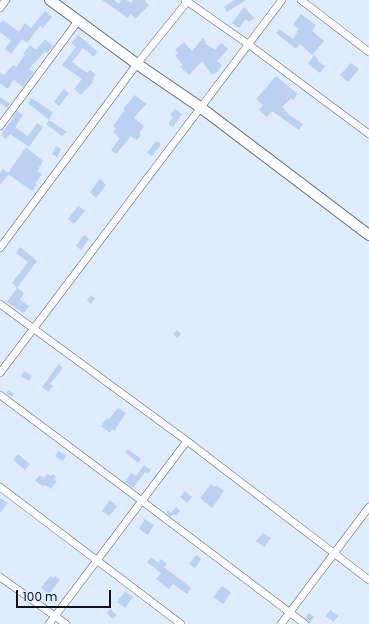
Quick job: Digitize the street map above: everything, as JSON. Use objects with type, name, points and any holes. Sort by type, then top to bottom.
[{"type":"street","points":[[0,8],[6,0]]},
{"type":"street","points":[[50,0],[137,64],[200,107],[369,235]]},
{"type":"street","points":[[0,373],[282,0]]},
{"type":"street","points":[[301,0],[369,52]]},
{"type":"street","points":[[0,248],[137,64],[186,1],[248,44],[369,134]]},
{"type":"street","points":[[0,126],[78,21]]},
{"type":"street","points":[[0,304],[32,329],[187,441],[369,580]]},
{"type":"street","points":[[0,395],[305,624]]},
{"type":"street","points":[[49,624],[187,441]]},
{"type":"street","points":[[0,486],[181,624]]},
{"type":"street","points":[[280,624],[369,507]]},
{"type":"street","points":[[0,577],[66,624]]},
{"type":"building","points":[[102,0],[114,0],[119,4],[121,0],[127,0],[131,3],[133,0],[144,0],[149,5],[135,19],[131,14],[128,18]]},
{"type":"building","points":[[234,0],[246,0],[227,12],[224,7]]},
{"type":"building","points":[[244,7],[254,18],[249,22],[246,19],[239,28],[232,23]]},
{"type":"building","points":[[45,11],[52,17],[43,28],[40,26],[27,43],[22,39],[11,54],[5,49],[11,41],[0,32],[0,24],[3,20],[19,32],[25,23],[31,28]]},
{"type":"building","points":[[301,14],[316,25],[312,31],[324,41],[312,55],[300,44],[296,49],[276,33],[279,29],[293,39],[299,29],[293,25]]},
{"type":"building","points":[[78,35],[97,51],[94,57],[83,48],[72,62],[87,73],[90,70],[96,75],[93,78],[93,82],[81,95],[74,89],[82,79],[62,65],[76,47],[71,43]]},
{"type":"building","points":[[203,38],[206,42],[205,43],[215,50],[221,43],[228,49],[217,61],[222,65],[218,71],[212,75],[202,61],[189,75],[180,67],[183,65],[175,56],[178,53],[175,50],[184,42],[192,51]]},
{"type":"building","points":[[45,39],[53,46],[47,53],[45,51],[29,69],[34,72],[23,87],[13,79],[8,89],[0,83],[0,72],[4,75],[13,65],[16,67],[30,45],[36,50]]},
{"type":"building","points":[[314,55],[318,59],[317,61],[325,66],[320,73],[308,64]]},
{"type":"building","points":[[351,63],[359,69],[348,82],[340,75]]},
{"type":"building","points":[[276,76],[298,94],[293,100],[291,98],[282,107],[288,114],[303,124],[299,130],[272,111],[267,117],[259,110],[263,105],[256,99]]},
{"type":"building","points":[[64,89],[69,93],[59,106],[54,102]]},
{"type":"building","points":[[135,95],[146,104],[134,118],[144,126],[139,133],[141,135],[137,140],[131,136],[116,154],[111,150],[120,138],[113,132],[116,129],[113,126],[125,110],[123,109]]},
{"type":"building","points":[[0,97],[10,104],[7,108],[0,103]]},
{"type":"building","points":[[31,98],[53,112],[49,120],[28,103]]},
{"type":"building","points":[[175,109],[182,114],[173,127],[169,125],[169,123],[173,117],[170,115]]},
{"type":"building","points":[[17,111],[23,115],[15,127],[28,136],[37,123],[43,127],[29,147],[10,134],[6,139],[1,135]]},
{"type":"building","points":[[49,120],[67,132],[62,136],[46,124]]},
{"type":"building","points":[[156,141],[161,144],[152,156],[147,153]]},
{"type":"building","points":[[56,146],[61,149],[57,157],[52,154]]},
{"type":"building","points":[[26,147],[43,161],[37,171],[42,174],[35,184],[37,185],[32,191],[9,174],[0,185],[0,173],[3,169],[8,173]]},
{"type":"building","points":[[100,179],[106,185],[96,198],[90,192]]},
{"type":"building","points":[[78,206],[85,211],[74,224],[68,219]]},
{"type":"building","points":[[84,235],[89,239],[81,250],[76,246]]},
{"type":"building","points":[[20,247],[37,261],[17,288],[12,283],[28,262],[16,253]]},
{"type":"building","points":[[17,288],[24,293],[20,300],[29,306],[24,313],[7,302]]},
{"type":"building","points":[[91,295],[95,298],[91,304],[87,300]]},
{"type":"building","points":[[177,330],[181,334],[177,338],[173,334]]},
{"type":"building","points":[[59,364],[63,368],[50,384],[53,386],[48,392],[42,387]]},
{"type":"building","points":[[24,371],[32,376],[29,381],[21,376]]},
{"type":"building","points":[[8,390],[14,394],[12,397],[6,393]]},
{"type":"building","points":[[118,408],[126,413],[114,431],[112,429],[110,433],[101,426]]},
{"type":"building","points":[[128,449],[141,459],[138,463],[125,452]]},
{"type":"building","points":[[58,451],[66,455],[63,461],[55,456]]},
{"type":"building","points":[[18,454],[30,464],[25,470],[13,460]]},
{"type":"building","points":[[144,465],[151,470],[148,474],[145,472],[133,488],[125,482],[131,473],[136,476]]},
{"type":"building","points":[[47,474],[51,476],[53,474],[56,477],[54,480],[57,481],[51,489],[35,481],[40,475],[44,478]]},
{"type":"building","points":[[211,484],[215,487],[217,485],[224,491],[212,508],[200,498]]},
{"type":"building","points":[[185,491],[192,497],[187,503],[180,497]]},
{"type":"building","points":[[0,498],[8,503],[0,513]]},
{"type":"building","points":[[110,500],[117,507],[109,516],[102,511]]},
{"type":"building","points":[[176,507],[180,511],[176,516],[173,514],[171,517],[166,513],[168,510],[171,513]]},
{"type":"building","points":[[145,519],[154,525],[148,535],[139,529]]},
{"type":"building","points":[[263,533],[271,538],[264,547],[256,541]]},
{"type":"building","points":[[196,555],[201,559],[195,568],[189,564]]},
{"type":"building","points":[[151,557],[158,563],[161,559],[167,564],[164,567],[191,588],[187,594],[173,584],[169,589],[156,579],[161,573],[147,562]]},
{"type":"building","points":[[50,576],[53,578],[55,576],[60,580],[49,594],[41,588]]},
{"type":"building","points":[[222,586],[231,592],[223,604],[213,597]]},
{"type":"building","points":[[125,591],[133,597],[125,608],[117,602]]},
{"type":"building","points":[[110,609],[117,615],[113,619],[107,613]]},
{"type":"building","points":[[330,610],[338,616],[333,622],[326,616]]},
{"type":"building","points":[[309,613],[314,617],[310,623],[305,618]]}]
